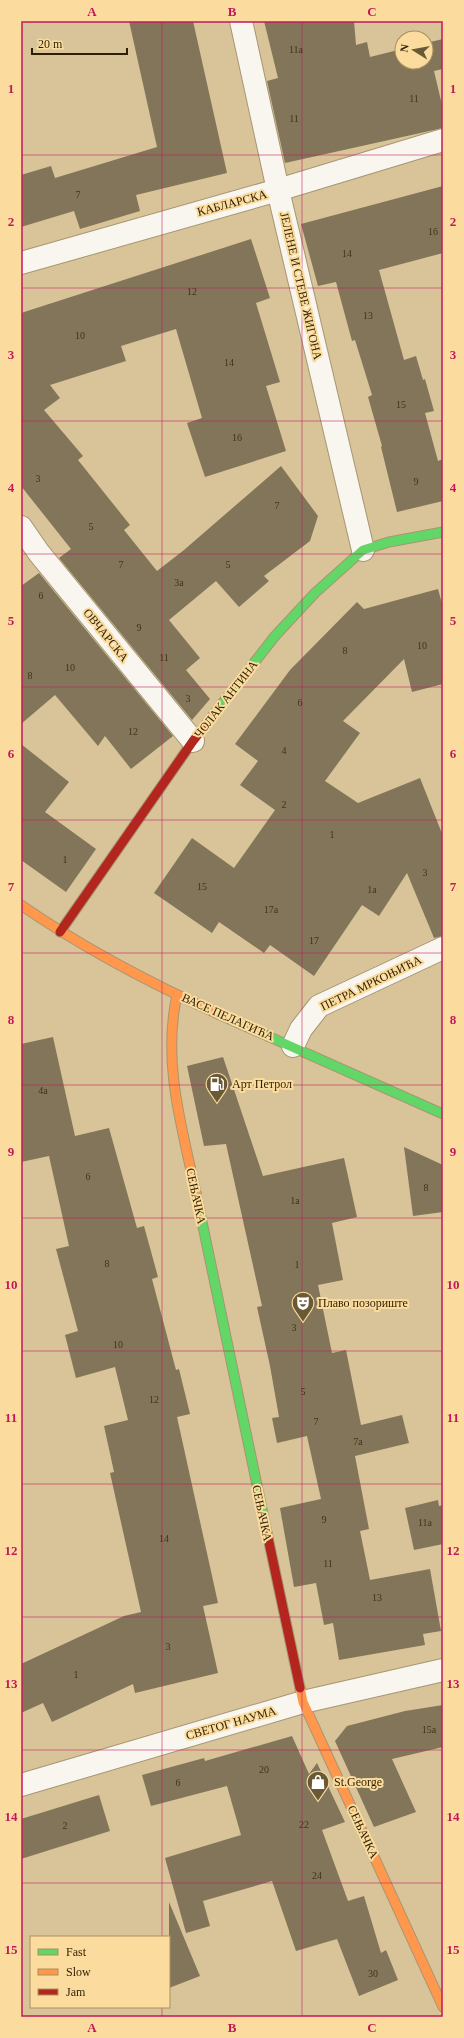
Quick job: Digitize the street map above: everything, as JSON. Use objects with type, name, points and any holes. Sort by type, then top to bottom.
[{"type":"street","name":"ЈЕЛЕНЕ И СТЕВЕ ЖИГОНА","points":[[241,21],[278,190],[363,550]]},
{"type":"street","name":"КАБЛАРСКА","points":[[21,263],[278,190],[443,140]]},
{"type":"street","name":"ОВЧАРСКА","points":[[21,527],[38,553],[193,741]]},
{"type":"street","name":"ЧОЛАК АНТИНА","points":[[60,932],[193,741],[275,636],[315,593],[363,550],[390,542],[443,532]]},
{"type":"street","name":"ВАСЕ ПЕЛАГИЋА","points":[[21,904],[60,932],[177,995],[443,1114]]},
{"type":"street","name":"ПЕТРА МРКОЊИЋА","points":[[293,1046],[301,1029],[319,1006],[443,948]]},
{"type":"street","name":"СЕЊАЧКА","points":[[177,995],[172,1014],[170,1040],[172,1077],[245,1433],[303,1702],[443,2007]]},
{"type":"street","name":"СВЕТОГ НАУМА","points":[[21,1785],[303,1702],[443,1670]]},
{"type":"building","points":[[129,21],[193,21],[227,173],[136,195],[140,211],[80,229],[74,211],[21,227],[21,175],[51,166],[55,178],[157,147]]},
{"type":"building","points":[[264,21],[354,21],[356,45],[367,42],[370,57],[394,51],[394,70],[434,70],[434,41],[443,39],[443,69],[434,71],[443,109],[443,128],[285,163],[267,81],[278,78]]},
{"type":"building","points":[[443,186],[443,253],[379,270],[404,360],[416,356],[423,380],[425,379],[434,411],[425,413],[438,461],[443,459],[443,501],[397,512],[382,446],[368,397],[372,395],[355,340],[352,341],[336,282],[318,286],[301,224]]},
{"type":"building","points":[[251,239],[270,298],[256,303],[280,382],[266,386],[286,451],[205,477],[187,423],[202,418],[176,329],[121,346],[126,361],[50,385],[60,398],[44,410],[83,456],[78,460],[130,525],[124,530],[157,571],[184,550],[281,466],[318,516],[310,541],[264,576],[269,581],[239,607],[216,581],[169,620],[200,658],[186,670],[210,699],[192,720],[59,558],[71,549],[21,486],[21,313]]},
{"type":"building","points":[[39,573],[173,736],[131,769],[105,736],[98,746],[55,695],[21,724],[21,586]]},
{"type":"building","points":[[438,589],[443,607],[443,684],[412,692],[404,659],[343,721],[360,733],[325,781],[358,803],[420,778],[443,836],[443,936],[434,938],[407,873],[379,916],[362,905],[314,976],[270,945],[264,953],[219,922],[212,933],[154,893],[192,838],[234,868],[275,810],[240,785],[258,761],[235,744],[290,670],[357,602],[364,609]]},
{"type":"building","points":[[21,744],[69,782],[45,812],[96,849],[66,892],[21,860]]},
{"type":"building","points":[[53,1037],[75,1136],[109,1128],[137,1228],[144,1226],[158,1277],[152,1279],[176,1370],[179,1369],[190,1414],[177,1417],[218,1603],[203,1606],[218,1673],[135,1693],[133,1684],[52,1722],[43,1703],[21,1713],[21,1664],[124,1616],[141,1612],[110,1473],[114,1472],[104,1426],[128,1420],[115,1367],[76,1378],[65,1335],[78,1331],[56,1249],[69,1246],[49,1156],[21,1162],[21,1044]]},
{"type":"building","points":[[223,1057],[263,1176],[344,1158],[357,1217],[332,1223],[343,1280],[318,1285],[332,1353],[346,1350],[361,1425],[402,1415],[409,1443],[355,1456],[369,1529],[360,1531],[370,1580],[430,1569],[441,1631],[423,1634],[425,1645],[339,1660],[333,1623],[324,1625],[316,1583],[294,1587],[280,1508],[321,1499],[307,1436],[277,1443],[272,1418],[279,1417],[257,1307],[262,1306],[226,1144],[204,1146],[187,1066]]},
{"type":"building","points":[[404,1147],[443,1165],[443,1212],[413,1216]]},
{"type":"building","points":[[438,1500],[439,1506],[443,1505],[443,1544],[414,1550],[405,1508]]},
{"type":"building","points":[[443,1705],[443,1747],[392,1759],[416,1812],[374,1827],[335,1741],[347,1726],[405,1711]]},
{"type":"building","points":[[292,1736],[309,1774],[317,1763],[345,1822],[322,1830],[348,1901],[364,1896],[381,1953],[386,1950],[398,1980],[359,1996],[337,1939],[296,1951],[272,1881],[203,1901],[210,1926],[186,1933],[165,1858],[241,1835],[227,1786],[151,1806],[142,1775],[204,1758],[205,1761]]},
{"type":"building","points":[[99,1795],[110,1831],[21,1859],[21,1819]]},
{"type":"building","points":[[169,1902],[200,1976],[170,1988],[170,1936]]},
{"type":"traffic: fast","points":[[214,714],[275,636],[315,593],[363,550],[389,542],[443,532]]},
{"type":"traffic: fast","points":[[218,1014],[443,1114]]},
{"type":"traffic: fast","points":[[196,1193],[267,1533]]},
{"type":"traffic: slow","points":[[21,905],[68,936],[117,964],[218,1014]]},
{"type":"traffic: slow","points":[[177,995],[173,1020],[173,1070],[180,1119],[196,1193]]},
{"type":"traffic: slow","points":[[300,1688],[303,1702],[443,2007]]},
{"type":"traffic: jam","points":[[60,932],[193,741],[214,714]]},
{"type":"traffic: jam","points":[[267,1533],[300,1688]]},
{"type":"place","name":"Арт Петрол","points":[[217,1104]]},
{"type":"place","name":"Плаво позориште","points":[[303,1322]]},
{"type":"place","name":"St.George","points":[[318,1802]]}]
